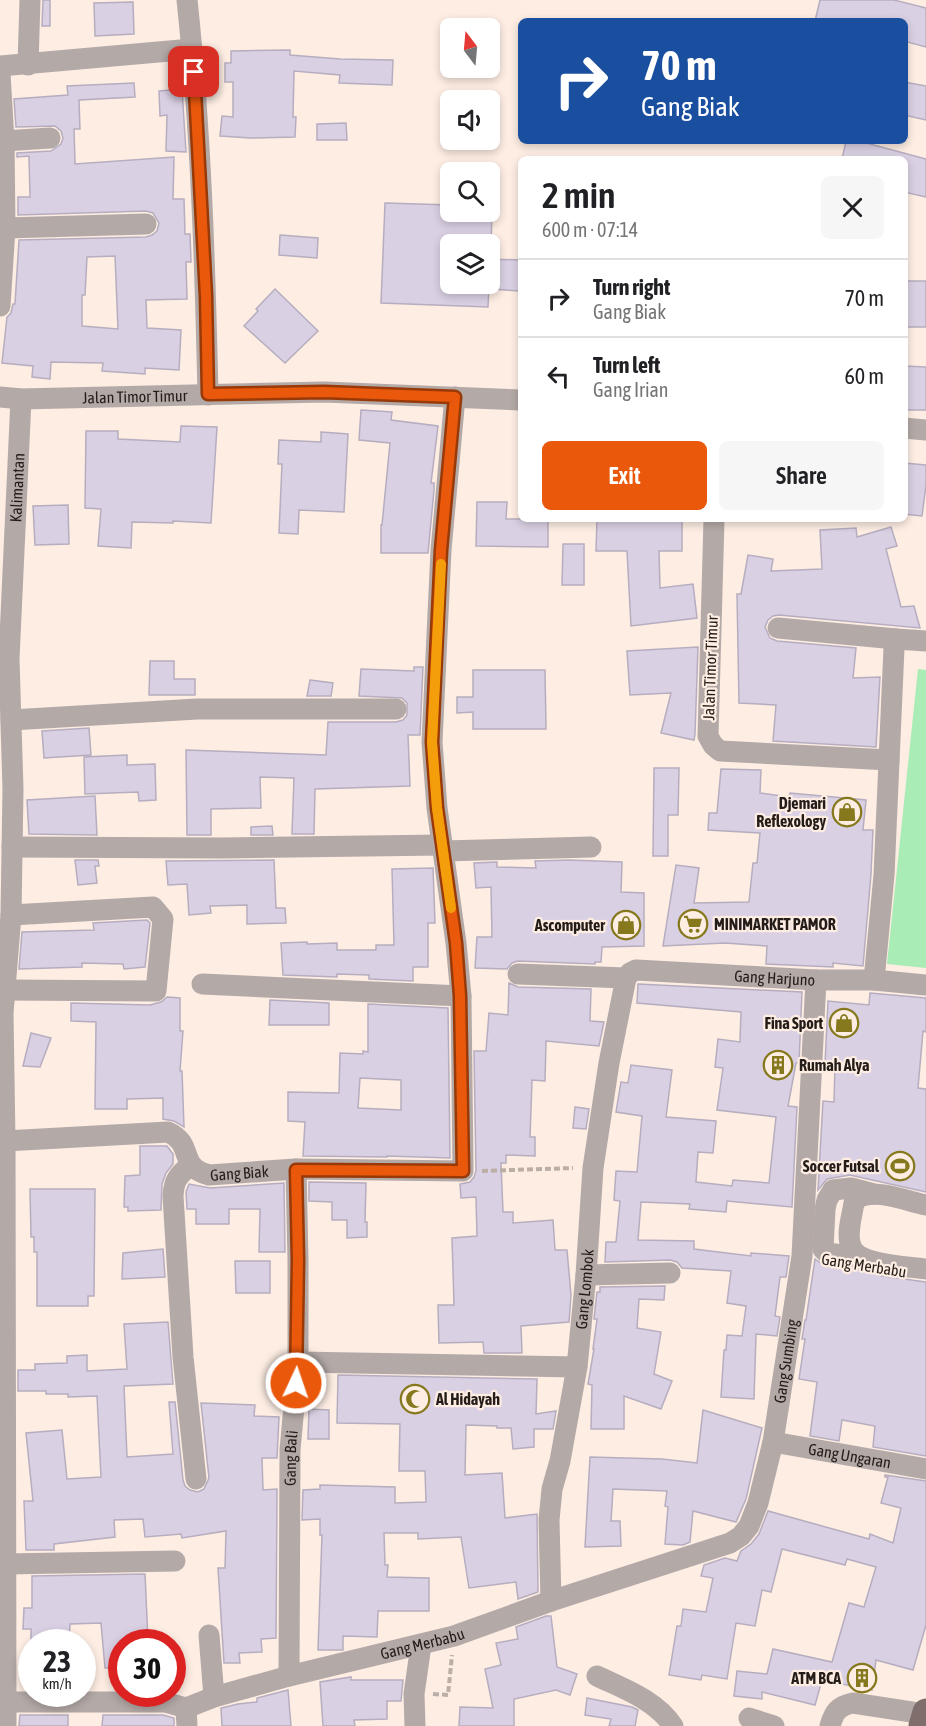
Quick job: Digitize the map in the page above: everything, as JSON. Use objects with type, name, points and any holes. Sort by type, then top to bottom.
[{"type":"main road","points":[[922,1726],[926,1713]]},
{"type":"street","points":[[28,65],[30,0]]},
{"type":"street","points":[[188,0],[206,296],[208,394]]},
{"type":"street","points":[[0,66],[192,49]]},
{"type":"street","points":[[0,73],[4,141],[2,185],[5,228],[0,306]]},
{"type":"street","points":[[4,141],[50,138]]},
{"type":"street","points":[[5,228],[146,224]]},
{"type":"street","name":"Jalan Timor Timur","points":[[0,397],[21,399],[324,392],[518,400]]},
{"type":"street","points":[[455,397],[441,550],[432,742],[437,808],[456,943],[460,996],[463,1171]]},
{"type":"street","name":"Kalimantan","points":[[6,1726],[3,1664],[6,1564],[3,1532],[2,1266],[5,1141],[1,1013],[12,847],[7,732],[9,659],[6,592],[21,399]]},
{"type":"street","points":[[908,428],[926,430]]},
{"type":"street","name":"Jalan Timor Timur","points":[[714,522],[708,736],[712,745],[720,751],[889,760]]},
{"type":"street","points":[[778,628],[926,641]]},
{"type":"street","points":[[874,980],[884,875],[896,639]]},
{"type":"street","points":[[7,732],[197,709],[396,709]]},
{"type":"street","points":[[12,847],[591,847]]},
{"type":"street","points":[[4,990],[156,991],[163,919],[153,907],[7,925]]},
{"type":"street","name":"Gang Harjuno","points":[[518,974],[626,978],[636,970],[816,980],[874,980],[926,985]]},
{"type":"street","name":"Gang Lombok","points":[[551,1600],[549,1520],[552,1489],[560,1461],[577,1367],[593,1168],[609,1063],[626,978]]},
{"type":"street","name":"Gang Sumbing","points":[[551,1600],[729,1543],[741,1536],[749,1526],[758,1503],[773,1442],[802,1256],[816,980]]},
{"type":"street","points":[[202,984],[460,996]]},
{"type":"street","name":"Gang Biak","points":[[5,1141],[168,1132],[178,1136],[184,1146],[190,1166],[198,1172],[209,1175],[296,1170],[463,1171]]},
{"type":"street","points":[[190,1166],[178,1175],[174,1184],[173,1196],[183,1357],[196,1479]]},
{"type":"street","name":"Gang Bali","points":[[289,1676],[290,1450],[298,1362],[296,1170]]},
{"type":"street","points":[[926,1205],[842,1187],[833,1190],[827,1200],[823,1249],[826,1253],[926,1269]]},
{"type":"street","name":"Gang Merbabu","points":[[802,1256],[926,1275]]},
{"type":"street","points":[[586,1275],[670,1273]]},
{"type":"street","points":[[298,1362],[577,1367]]},
{"type":"street","name":"Gang Ungaran","points":[[773,1442],[926,1469]]},
{"type":"street","points":[[6,1564],[175,1561]]},
{"type":"street","name":"Gang Merbabu","points":[[186,1717],[214,1696],[454,1636],[551,1600]]},
{"type":"street","points":[[209,1635],[214,1696]]},
{"type":"street","points":[[415,1726],[414,1694],[421,1645]]},
{"type":"street","points":[[597,1676],[652,1704],[666,1716],[673,1726]]},
{"type":"street","points":[[6,1702],[165,1701],[186,1717]]},
{"type":"street","points":[[830,1726],[834,1712],[842,1706],[853,1703],[889,1717],[926,1713]]},
{"type":"street","points":[[749,1718],[774,1726]]},
{"type":"path","points":[[463,1171],[593,1168]]},
{"type":"path","points":[[414,1694],[448,1695],[454,1636]]},
{"type":"green space","points":[[918,669],[926,670],[926,968],[887,964]]},
{"type":"building","points":[[43,0],[50,0],[50,26],[42,26]]},
{"type":"building","points":[[820,0],[894,0],[926,8],[926,47],[908,42],[908,18],[816,18]]},
{"type":"building","points":[[133,2],[134,34],[95,36],[94,3]]},
{"type":"building","points":[[290,50],[290,55],[393,60],[392,85],[339,83],[340,75],[294,71],[295,137],[220,136],[222,116],[233,117],[233,82],[225,82],[225,63],[231,63],[231,51]]},
{"type":"building","points":[[134,83],[135,97],[79,100],[80,129],[74,129],[75,164],[174,157],[173,199],[184,199],[185,234],[190,234],[191,262],[186,262],[187,299],[146,300],[147,328],[181,330],[179,370],[145,368],[145,374],[102,371],[103,363],[51,362],[50,379],[32,377],[33,366],[2,363],[7,317],[15,304],[19,240],[146,237],[157,231],[159,223],[153,213],[146,211],[18,215],[18,197],[30,197],[29,156],[17,157],[17,153],[51,151],[61,144],[63,138],[61,131],[55,126],[16,127],[14,99],[68,95],[67,86]],"holes":[[[115,256],[118,329],[82,326],[82,295],[85,295],[87,257]]]},
{"type":"building","points":[[908,83],[926,86],[926,120],[908,116]]},
{"type":"building","points":[[182,89],[186,152],[166,151],[167,115],[160,116],[159,91]]},
{"type":"building","points":[[346,123],[347,140],[317,140],[317,124]]},
{"type":"building","points":[[845,144],[870,144],[926,159],[926,197],[908,193],[908,156],[843,156]]},
{"type":"building","points":[[385,203],[440,205],[440,222],[492,222],[491,234],[440,234],[440,294],[489,294],[488,307],[381,303]]},
{"type":"building","points":[[280,235],[318,238],[317,258],[279,255]]},
{"type":"building","points":[[500,259],[518,260],[518,291],[500,290]]},
{"type":"building","points":[[908,281],[926,281],[926,327],[908,327]]},
{"type":"building","points":[[275,289],[318,331],[285,363],[244,326]]},
{"type":"building","points":[[908,366],[926,367],[926,410],[908,410]]},
{"type":"building","points":[[361,410],[392,412],[391,420],[438,426],[431,483],[434,483],[434,490],[428,553],[381,553],[381,525],[390,443],[359,440]]},
{"type":"building","points":[[181,426],[217,427],[211,523],[132,522],[131,548],[98,546],[101,509],[85,508],[86,431],[118,431],[118,439],[180,442]]},
{"type":"building","points":[[321,432],[348,434],[344,512],[299,510],[298,534],[279,533],[282,464],[278,464],[279,440],[321,442]]},
{"type":"building","points":[[908,463],[926,465],[922,516],[908,514]]},
{"type":"building","points":[[477,502],[507,502],[506,519],[518,519],[518,522],[548,522],[548,547],[476,546]]},
{"type":"building","points":[[68,505],[69,544],[35,545],[33,506]]},
{"type":"building","points":[[597,522],[682,522],[682,551],[659,551],[660,588],[693,584],[697,618],[631,626],[627,551],[596,551]]},
{"type":"building","points":[[891,527],[897,546],[886,549],[901,607],[914,606],[920,628],[779,615],[768,620],[765,627],[770,638],[777,641],[856,648],[853,678],[880,677],[876,747],[773,741],[776,705],[739,703],[737,594],[741,594],[748,555],[773,559],[771,571],[822,569],[820,530],[856,528],[857,537]]},
{"type":"building","points":[[563,544],[584,544],[584,585],[562,585]]},
{"type":"building","points":[[698,647],[694,740],[661,733],[671,693],[630,695],[627,651]]},
{"type":"building","points":[[150,661],[174,661],[174,679],[195,679],[195,695],[149,695]]},
{"type":"building","points":[[414,667],[423,667],[420,735],[408,735],[410,786],[315,789],[314,834],[292,834],[294,778],[260,777],[261,808],[211,809],[211,835],[187,835],[186,750],[326,755],[328,722],[396,722],[403,720],[407,715],[407,703],[402,698],[359,696],[361,669],[414,671]]},
{"type":"building","points":[[473,670],[545,670],[546,729],[473,729],[473,712],[457,713],[457,697],[473,697]]},
{"type":"building","points":[[310,680],[333,683],[331,696],[307,696]]},
{"type":"building","points":[[89,728],[91,755],[44,758],[42,731]]},
{"type":"building","points":[[127,755],[127,765],[155,764],[156,800],[139,801],[138,792],[85,794],[84,757]]},
{"type":"building","points":[[654,768],[679,768],[678,815],[668,815],[668,856],[653,856]]},
{"type":"building","points":[[721,769],[761,770],[760,793],[789,797],[790,793],[866,800],[863,830],[873,830],[863,966],[833,963],[833,967],[766,964],[767,946],[725,943],[663,946],[676,865],[699,868],[694,903],[749,902],[753,863],[757,863],[760,833],[708,830],[709,813],[717,813]]},
{"type":"building","points":[[95,796],[97,835],[29,834],[27,800]]},
{"type":"building","points":[[272,826],[273,835],[251,835],[251,827]]},
{"type":"building","points":[[75,860],[98,860],[99,866],[95,866],[97,883],[78,885]]},
{"type":"building","points":[[274,860],[276,908],[285,908],[286,923],[247,924],[247,905],[210,906],[211,913],[189,915],[187,884],[168,885],[166,861]]},
{"type":"building","points":[[535,861],[622,862],[621,892],[644,893],[644,946],[602,947],[601,962],[595,962],[595,964],[518,961],[512,963],[507,969],[475,968],[477,937],[492,937],[491,887],[476,888],[474,863],[497,862],[497,867],[536,868]]},
{"type":"building","points":[[433,868],[435,923],[428,923],[428,967],[413,967],[413,981],[369,979],[369,975],[337,974],[337,977],[283,975],[281,943],[337,943],[337,950],[376,950],[376,945],[394,945],[392,869]]},
{"type":"building","points":[[147,920],[150,923],[145,967],[124,969],[123,964],[82,963],[82,967],[19,969],[22,932],[94,930],[93,923]]},
{"type":"building","points":[[509,983],[518,987],[591,989],[590,1021],[604,1022],[599,1046],[546,1041],[545,1081],[532,1080],[530,1137],[535,1137],[535,1156],[506,1155],[506,1163],[501,1163],[503,1212],[513,1212],[513,1223],[553,1220],[555,1250],[567,1250],[571,1295],[569,1322],[521,1326],[522,1353],[484,1353],[483,1342],[439,1343],[438,1305],[454,1305],[452,1238],[477,1236],[476,1197],[461,1198],[460,1184],[470,1182],[476,1171],[474,1051],[486,1051],[489,1013],[508,1015]]},
{"type":"building","points":[[638,984],[802,992],[799,1063],[796,1063],[788,1106],[797,1107],[792,1207],[727,1201],[726,1212],[689,1209],[690,1204],[641,1202],[638,1240],[694,1241],[694,1249],[751,1256],[751,1253],[789,1256],[786,1277],[780,1277],[775,1316],[780,1317],[777,1336],[756,1334],[754,1399],[721,1397],[727,1335],[742,1336],[746,1306],[727,1303],[731,1271],[682,1268],[677,1262],[670,1260],[605,1262],[606,1242],[616,1242],[620,1201],[614,1200],[616,1171],[637,1172],[642,1116],[616,1112],[621,1082],[628,1083],[631,1065],[672,1070],[666,1117],[716,1121],[713,1153],[698,1152],[696,1182],[732,1186],[733,1180],[769,1183],[776,1117],[717,1110],[723,1068],[715,1067],[718,1039],[740,1042],[741,1012],[637,1003]]},
{"type":"building","points":[[870,993],[926,998],[926,1032],[923,1031],[918,1088],[926,1089],[926,1192],[850,1175],[827,1179],[818,1190],[823,1101],[834,1102],[835,1064],[825,1064],[828,1001],[869,1005]]},
{"type":"building","points":[[167,997],[180,998],[180,1031],[183,1031],[180,1071],[182,1071],[184,1127],[174,1121],[163,1119],[163,1098],[127,1099],[127,1109],[95,1109],[96,1022],[71,1021],[71,1003],[150,1005],[161,1002]]},
{"type":"building","points":[[270,1000],[329,1003],[329,1025],[269,1025]]},
{"type":"building","points":[[368,1004],[448,1008],[450,1158],[303,1156],[305,1122],[288,1121],[288,1092],[339,1093],[340,1053],[363,1054],[363,1051],[368,1052]],"holes":[[[360,1078],[401,1080],[401,1110],[358,1108]]]},
{"type":"building","points":[[31,1033],[51,1038],[40,1067],[23,1066]]},
{"type":"building","points":[[575,1107],[589,1109],[586,1129],[573,1128]]},
{"type":"building","points":[[140,1146],[167,1146],[173,1154],[173,1164],[162,1184],[161,1210],[128,1211],[128,1207],[124,1207],[125,1176],[140,1175]]},
{"type":"building","points":[[309,1182],[366,1183],[367,1237],[347,1238],[347,1220],[332,1220],[332,1202],[309,1201]]},
{"type":"building","points":[[284,1183],[285,1252],[259,1252],[260,1209],[229,1209],[229,1224],[196,1224],[196,1209],[187,1209],[186,1192],[189,1184],[210,1188]]},
{"type":"building","points":[[30,1189],[95,1189],[94,1296],[88,1296],[88,1306],[37,1306],[37,1252],[34,1252],[34,1237],[31,1237]]},
{"type":"building","points":[[163,1249],[165,1277],[122,1279],[123,1253]]},
{"type":"building","points":[[815,1259],[825,1266],[858,1269],[882,1276],[926,1282],[926,1456],[873,1447],[875,1426],[842,1420],[839,1441],[810,1436],[817,1382],[799,1379],[805,1339],[802,1339]]},
{"type":"building","points":[[235,1261],[270,1261],[270,1293],[236,1293]]},
{"type":"building","points":[[665,1286],[664,1300],[639,1299],[637,1328],[661,1332],[654,1374],[672,1381],[661,1409],[624,1396],[624,1429],[591,1429],[592,1385],[588,1384],[597,1319],[594,1319],[597,1292],[600,1292],[600,1287]]},
{"type":"building","points":[[168,1322],[173,1384],[124,1386],[127,1457],[173,1454],[169,1402],[175,1402],[183,1480],[185,1486],[190,1490],[198,1492],[204,1489],[209,1478],[201,1403],[255,1405],[254,1416],[279,1417],[277,1458],[262,1458],[263,1490],[277,1489],[276,1638],[261,1639],[262,1652],[239,1653],[240,1663],[224,1663],[218,1568],[225,1568],[226,1531],[182,1538],[181,1534],[145,1537],[143,1519],[114,1520],[115,1537],[54,1544],[54,1550],[26,1550],[24,1501],[33,1501],[26,1433],[62,1430],[67,1479],[101,1477],[97,1396],[68,1397],[68,1394],[46,1394],[46,1391],[18,1391],[18,1370],[35,1370],[35,1364],[67,1363],[67,1356],[87,1355],[87,1371],[127,1369],[124,1324]]},
{"type":"building","points":[[338,1375],[537,1379],[536,1414],[556,1411],[553,1429],[534,1429],[534,1447],[513,1449],[511,1428],[466,1425],[465,1475],[502,1473],[505,1518],[537,1514],[538,1592],[518,1599],[516,1582],[469,1588],[461,1537],[418,1539],[418,1533],[384,1533],[385,1565],[388,1565],[387,1577],[429,1578],[429,1611],[378,1611],[377,1637],[343,1636],[343,1650],[318,1650],[322,1535],[320,1535],[320,1519],[302,1520],[303,1490],[320,1489],[320,1485],[395,1487],[395,1503],[426,1502],[425,1471],[399,1471],[400,1424],[337,1423]]},
{"type":"building","points":[[309,1409],[329,1410],[329,1439],[308,1439]]},
{"type":"building","points":[[703,1410],[762,1428],[746,1499],[736,1522],[693,1511],[690,1542],[683,1545],[665,1544],[667,1491],[613,1489],[611,1521],[620,1521],[621,1546],[585,1547],[590,1457],[662,1459],[697,1463]]},
{"type":"building","points":[[885,1475],[926,1481],[926,1625],[913,1670],[876,1660],[872,1690],[822,1680],[815,1705],[762,1692],[762,1699],[734,1696],[737,1671],[767,1674],[773,1649],[832,1662],[849,1603],[864,1607],[876,1567],[847,1559],[845,1565],[782,1549],[771,1592],[762,1590],[755,1626],[736,1623],[727,1679],[702,1675],[701,1680],[669,1675],[677,1626],[681,1626],[683,1609],[706,1612],[713,1578],[701,1576],[704,1565],[725,1558],[737,1561],[741,1551],[759,1534],[768,1511],[869,1539],[870,1534],[893,1543],[901,1508],[881,1503],[888,1477]]},
{"type":"building","points":[[145,1574],[147,1629],[108,1629],[108,1668],[105,1668],[101,1623],[70,1624],[70,1629],[23,1629],[24,1608],[32,1608],[32,1576]]},
{"type":"building","points":[[551,1616],[557,1667],[577,1674],[570,1695],[556,1690],[514,1699],[514,1726],[459,1726],[460,1707],[493,1708],[485,1669],[501,1665],[496,1643],[518,1639],[516,1627]]},
{"type":"building","points":[[351,1677],[351,1680],[403,1680],[401,1701],[387,1701],[387,1719],[354,1720],[355,1726],[323,1726],[320,1682]]},
{"type":"building","points":[[288,1690],[291,1726],[222,1726],[221,1708],[257,1702],[257,1698]]},
{"type":"building","points":[[587,1698],[638,1710],[635,1726],[609,1726],[611,1719],[585,1715]]},
{"type":"building","points":[[20,1715],[68,1715],[68,1726],[19,1726]]},
{"type":"building","points":[[103,1715],[163,1715],[174,1718],[174,1726],[102,1726]]},
{"type":"slow traffic","points":[[441,564],[432,742],[437,808],[451,908]]},
{"type":"place","name":"Djemari Reflexology","points":[[847,812]]},
{"type":"place","name":"MINIMARKET PAMOR","points":[[693,924]]},
{"type":"place","name":"Ascomputer","points":[[626,925]]},
{"type":"place","name":"Fina Sport","points":[[844,1023]]},
{"type":"place","name":"Rumah Alya","points":[[778,1065]]},
{"type":"place","name":"Soccer Futsal","points":[[900,1166]]},
{"type":"place","name":"Al Hidayah","points":[[415,1399]]},
{"type":"place","name":"ATM BCA","points":[[862,1678]]},
{"type":"route","points":[[194,72],[206,296],[208,394],[324,392],[455,397],[441,550],[432,742],[437,808],[456,943],[460,996],[463,1171],[296,1170],[298,1362],[296,1383]]}]
